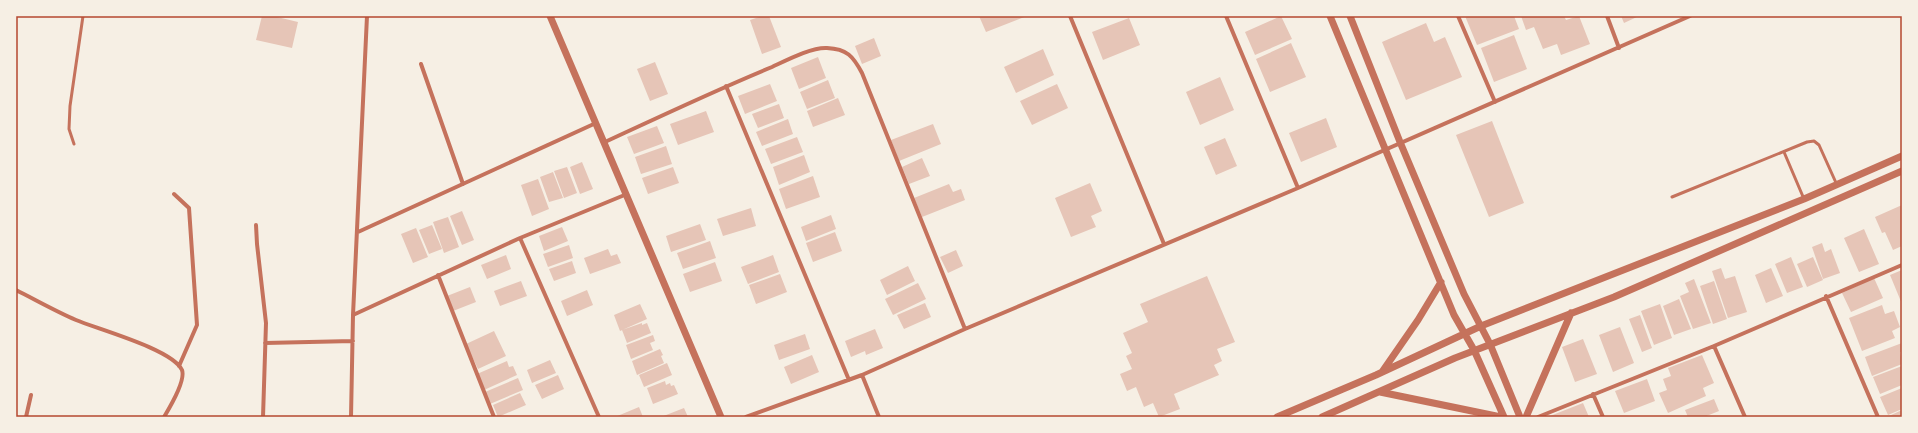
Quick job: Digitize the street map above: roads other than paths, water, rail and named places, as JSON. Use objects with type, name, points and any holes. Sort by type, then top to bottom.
[{"type":"street","points":[[352,417],[353,315],[367,16]]},
{"type":"street","points":[[550,16],[597,123],[721,417]]},
{"type":"street","points":[[1070,16],[1164,244]]},
{"type":"street","points":[[1226,16],[1298,188]]},
{"type":"street","points":[[1330,16],[1454,315],[1474,350],[1504,417]]},
{"type":"street","points":[[1350,16],[1400,142],[1466,298],[1490,344],[1520,417]]},
{"type":"street","points":[[1458,16],[1495,102]]},
{"type":"street","points":[[1607,16],[1620,48]]},
{"type":"street","points":[[746,417],[862,375],[965,328],[1298,188],[1690,16]]},
{"type":"street","points":[[605,142],[726,86],[806,53],[826,48],[843,50],[854,58],[865,80],[965,328]]},
{"type":"street","points":[[421,64],[462,184]]},
{"type":"street","points":[[726,86],[849,380]]},
{"type":"street","points":[[358,232],[597,123]]},
{"type":"street","points":[[1277,417],[1382,372],[1481,326],[1804,199],[1902,156]]},
{"type":"street","points":[[1322,417],[1474,350],[1614,297],[1902,171]]},
{"type":"street","points":[[174,194],[189,208],[198,325],[179,366]]},
{"type":"street","points":[[353,315],[520,238],[627,194]]},
{"type":"street","points":[[256,225],[266,323],[263,417]]},
{"type":"street","points":[[520,238],[599,417]]},
{"type":"street","points":[[1538,417],[1714,346],[1826,296],[1902,265]]},
{"type":"street","points":[[438,275],[494,417]]},
{"type":"street","points":[[1382,372],[1418,320],[1441,282]]},
{"type":"street","points":[[16,290],[47,307],[78,321],[136,341],[158,352],[179,366],[183,375],[183,380],[164,417]]},
{"type":"street","points":[[1826,296],[1878,417]]},
{"type":"street","points":[[1526,417],[1571,313]]},
{"type":"street","points":[[265,343],[353,341]]},
{"type":"street","points":[[1714,346],[1745,417]]},
{"type":"street","points":[[862,375],[879,417]]},
{"type":"street","points":[[1380,392],[1500,417]]},
{"type":"street","points":[[1593,394],[1603,417]]},
{"type":"street","points":[[26,417],[31,395]]},
{"type":"lane","points":[[74,144],[69,129],[70,106],[83,16]]},
{"type":"lane","points":[[1672,197],[1807,142],[1814,141],[1819,145],[1837,185]]},
{"type":"lane","points":[[1784,152],[1804,199]]}]
